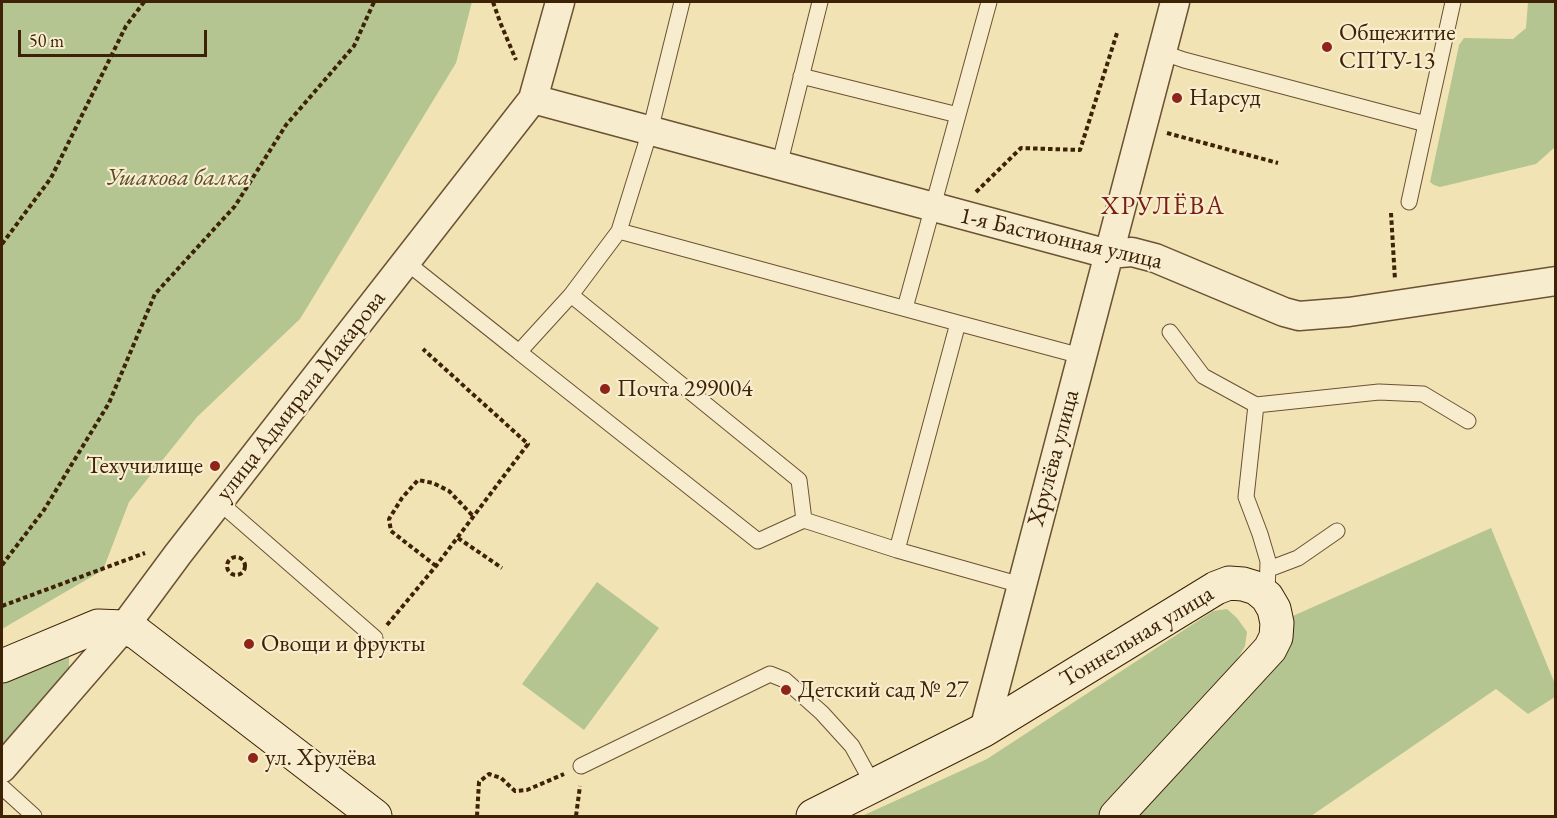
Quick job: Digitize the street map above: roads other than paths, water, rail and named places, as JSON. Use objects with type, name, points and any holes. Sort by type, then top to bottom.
[{"type":"main road","name":"Тоннельная улица","points":[[984,730],[1216,588],[1229,584],[1243,584],[1256,588],[1268,583]]},
{"type":"main road","points":[[1116,816],[1270,649],[1276,637],[1277,623],[1268,583]]},
{"type":"main road","points":[[2,666],[98,626],[124,627],[137,633],[362,813]]},
{"type":"main road","points":[[813,816],[984,730]]},
{"type":"street","name":"улица Адмирала Макарова","points":[[2,768],[124,627],[178,554],[533,99],[560,2]]},
{"type":"street","name":"Хрулёва улица","points":[[984,730],[1175,2]]},
{"type":"street","name":"1-я Бастионная улица","points":[[533,99],[1108,254],[1131,252],[1155,258],[1284,312],[1299,316],[1397,305],[1556,281]]},
{"type":"lane","points":[[519,352],[572,295],[619,231],[650,131],[682,2]]},
{"type":"lane","points":[[779,166],[820,2]]},
{"type":"lane","points":[[905,308],[943,210],[958,115],[989,2]]},
{"type":"lane","points":[[1409,202],[1453,2]]},
{"type":"lane","points":[[1161,52],[1426,124]]},
{"type":"lane","points":[[801,76],[958,115]]},
{"type":"lane","points":[[619,231],[1081,356]]},
{"type":"lane","points":[[406,262],[759,541],[804,520],[897,550],[1021,585]]},
{"type":"lane","points":[[572,295],[799,480],[804,520]]},
{"type":"lane","points":[[897,550],[958,323]]},
{"type":"lane","points":[[1170,332],[1203,376],[1256,405],[1379,392],[1423,394],[1468,421]]},
{"type":"lane","points":[[1256,405],[1246,497],[1260,534],[1268,583]]},
{"type":"lane","points":[[219,502],[375,638]]},
{"type":"lane","points":[[1268,583],[1298,558],[1337,531]]},
{"type":"lane","points":[[581,766],[770,674],[785,680],[822,713],[852,746],[874,786]]},
{"type":"lane","points":[[2,787],[34,816]]},
{"type":"place","name":"Общежитие СПТУ-13","points":[[1327,47]]},
{"type":"place","name":"Нарсуд","points":[[1177,98]]},
{"type":"place","name":"Почта 299004","points":[[605,389]]},
{"type":"place","name":"Техучилище","points":[[215,466]]},
{"type":"place","name":"Овощи и фрукты","points":[[249,644]]},
{"type":"place","name":"Детский сад № 27","points":[[786,690]]},
{"type":"place","name":"ул. Хрулёва","points":[[253,758]]},
{"type":"district","name":"ХРУЛЁВА","points":[[1163,207]]},
{"type":"park label","name":"Ушакова балка","points":[[178,178]]}]
